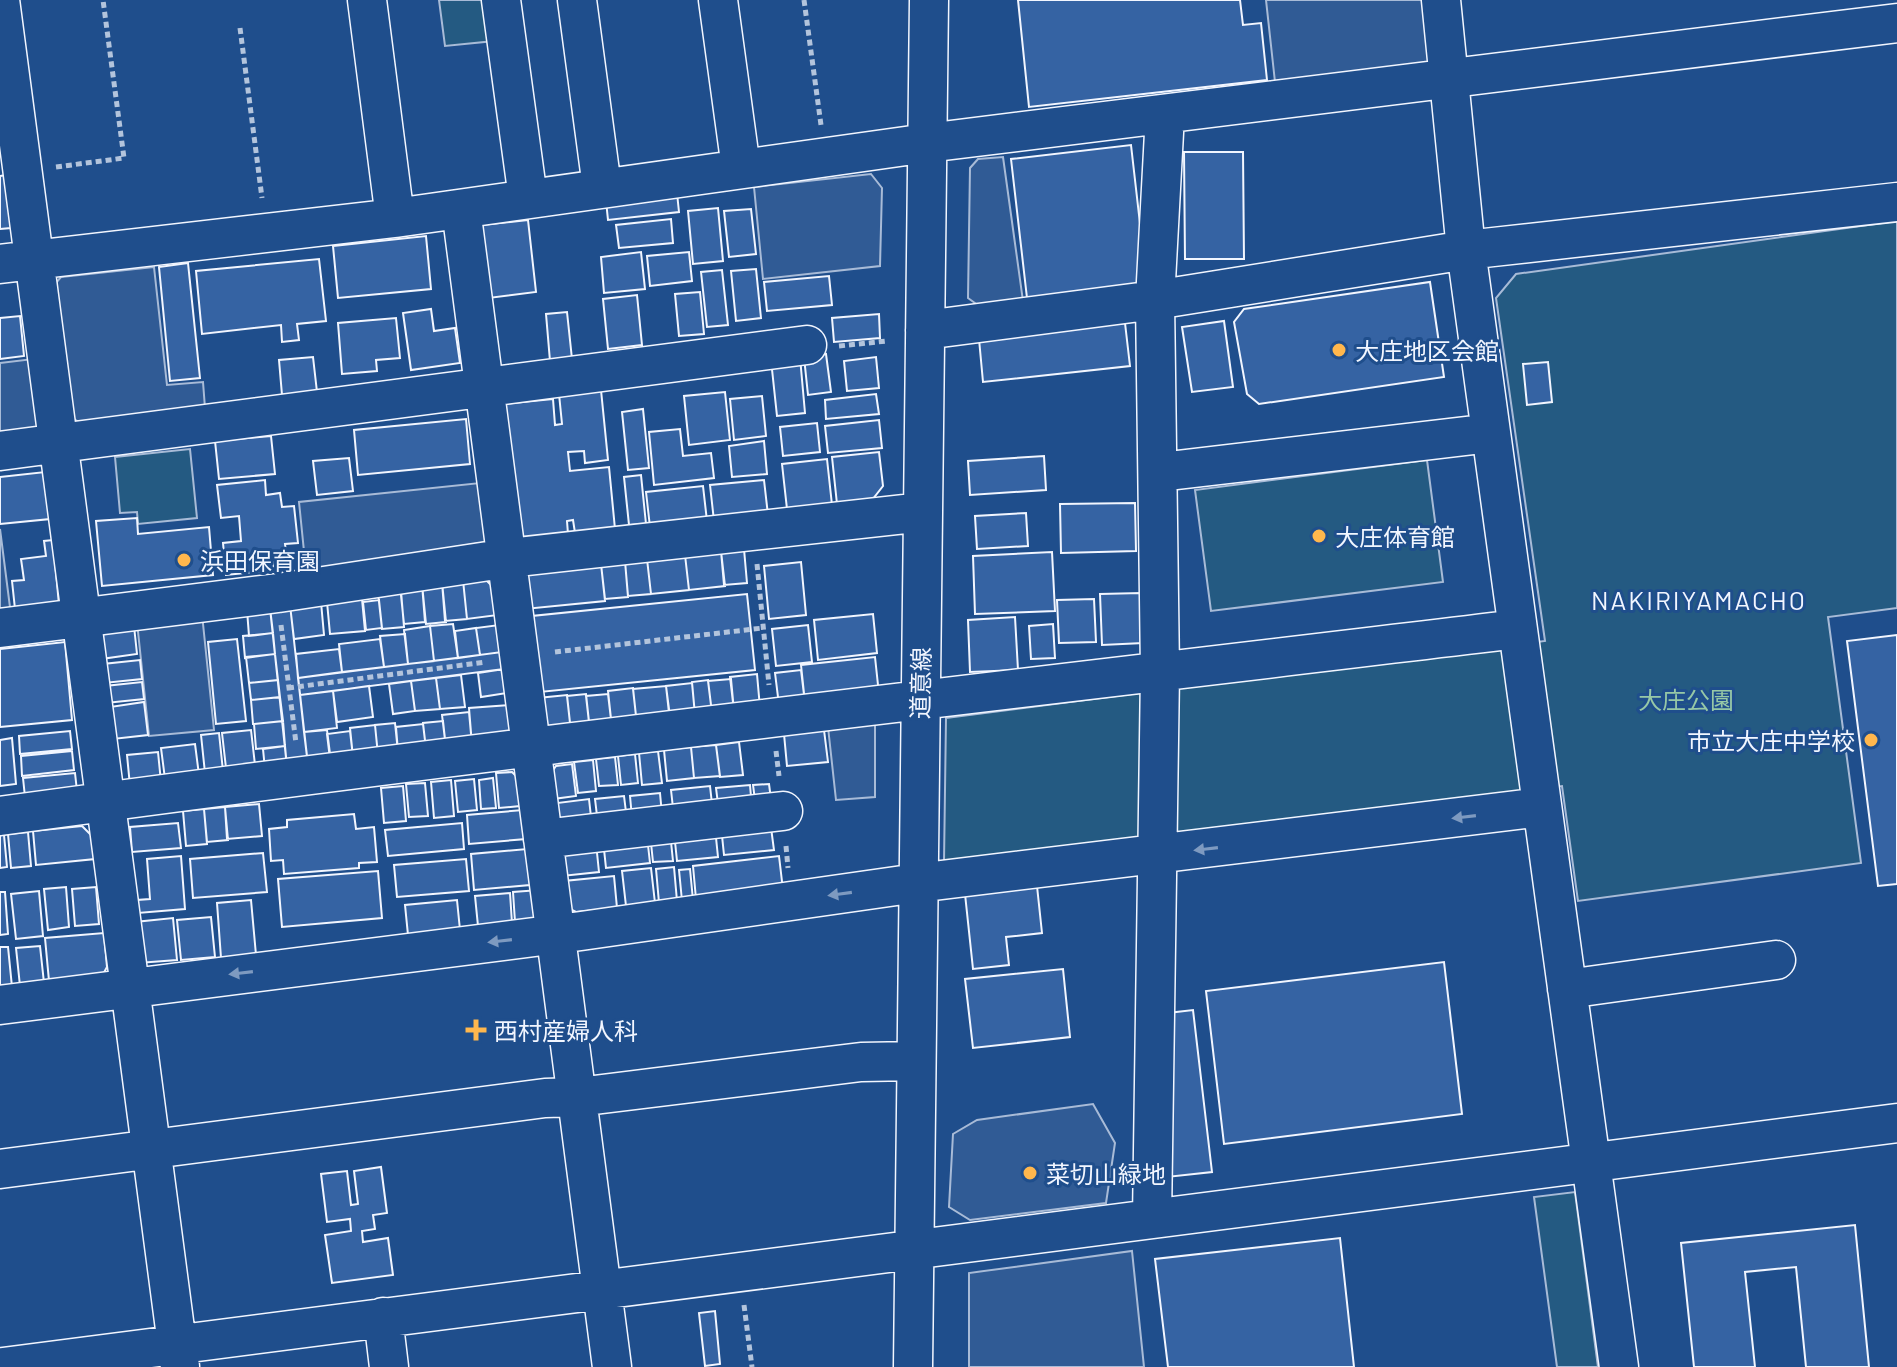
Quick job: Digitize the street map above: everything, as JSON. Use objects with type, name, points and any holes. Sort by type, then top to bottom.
[{"type":"street","points":[[0,0],[5,83],[21,172],[16,263],[59,443],[178,1356]]},
{"type":"street","points":[[367,0],[395,218]]},
{"type":"street","points":[[501,0],[528,198]]},
{"type":"street","points":[[577,0],[602,187]]},
{"type":"street","points":[[718,0],[741,168]]},
{"type":"street","name":"道意線","points":[[913,1367],[929,0]]},
{"type":"street","points":[[1441,0],[1466,250],[1619,1367]]},
{"type":"street","points":[[16,263],[395,218],[927,143],[1897,23]]},
{"type":"street","points":[[1152,1219],[1160,672],[1160,472],[1155,300],[1165,114]]},
{"type":"street","points":[[925,330],[1155,300],[1466,250],[1897,202]]},
{"type":"street","points":[[461,209],[612,1367]]},
{"type":"street","points":[[0,451],[807,345]]},
{"type":"street","points":[[1160,472],[1491,433]]},
{"type":"street","points":[[0,628],[278,593],[508,558],[923,512]]},
{"type":"street","points":[[0,816],[532,745],[920,703],[1517,629]]},
{"type":"street","points":[[0,1005],[917,883],[1542,807]]},
{"type":"street","points":[[543,839],[783,811]]},
{"type":"street","points":[[1567,989],[1776,960]]},
{"type":"street","points":[[0,1169],[545,1098],[578,1097],[861,1062],[916,1061]]},
{"type":"street","points":[[3,1367],[178,1356],[383,1317],[1897,1123]]},
{"type":"street","points":[[383,1317],[389,1367]]},
{"type":"path","points":[[21,172],[124,158],[103,0]]},
{"type":"path","points":[[804,0],[825,157]]},
{"type":"path","points":[[240,28],[267,233]]},
{"type":"path","points":[[807,345],[814,348],[887,341]]},
{"type":"path","points":[[278,593],[300,776]]},
{"type":"path","points":[[288,688],[520,656],[763,628]]},
{"type":"path","points":[[742,1292],[752,1367]]},
{"type":"green space","points":[[439,0],[489,0],[494,41],[445,46]]},
{"type":"green space","name":"大庄公園","points":[[1897,221],[1897,608],[1828,617],[1861,863],[1578,901],[1562,786],[944,862],[946,718],[1545,641],[1496,298],[1516,274]]},
{"type":"green space","points":[[190,449],[197,518],[138,524],[137,512],[120,513],[115,457]]},
{"type":"green space","name":"大庄体育館","points":[[1427,460],[1443,582],[1211,611],[1195,490]]},
{"type":"green space","points":[[1575,1192],[1598,1367],[1557,1367],[1534,1197]]},
{"type":"shaded area","points":[[1266,0],[1424,0],[1431,66],[1275,82]]},
{"type":"shaded area","points":[[1003,157],[1023,301],[979,306],[968,298],[970,168],[978,159]]},
{"type":"shaded area","points":[[871,174],[882,188],[880,266],[763,279],[754,187]]},
{"type":"shaded area","points":[[154,267],[167,385],[203,382],[205,408],[84,425],[69,416],[55,284],[61,277]]},
{"type":"shaded area","points":[[33,359],[40,428],[0,432],[0,363]]},
{"type":"shaded area","points":[[480,483],[486,542],[306,571],[299,502]]},
{"type":"shaded area","points":[[0,529],[11,615],[0,617]]},
{"type":"shaded area","points":[[202,614],[214,730],[149,736],[137,622]]},
{"type":"shaded area","points":[[875,722],[875,797],[836,800],[828,727]]},
{"type":"shaded area","name":"菜切山緑地","points":[[1093,1104],[1115,1143],[1106,1203],[970,1220],[949,1207],[953,1134],[977,1120]]},
{"type":"shaded area","points":[[1132,1251],[1144,1367],[969,1367],[969,1273]]},
{"type":"building","points":[[1018,0],[1240,0],[1243,25],[1261,23],[1267,80],[1029,107]]},
{"type":"building","points":[[1131,145],[1146,276],[1138,284],[1027,298],[1011,159]]},
{"type":"building","points":[[1184,152],[1243,152],[1244,259],[1185,259]]},
{"type":"building","points":[[6,175],[11,228],[0,229],[0,176]]},
{"type":"building","points":[[677,193],[679,212],[608,220],[606,201]]},
{"type":"building","points":[[718,208],[723,261],[693,264],[688,211]]},
{"type":"building","points":[[751,209],[756,254],[729,257],[724,211]]},
{"type":"building","points":[[671,219],[673,243],[619,248],[616,225]]},
{"type":"building","points":[[528,220],[536,292],[489,298],[481,225]]},
{"type":"building","points":[[426,236],[431,289],[338,298],[333,246]]},
{"type":"building","points":[[641,252],[645,289],[604,293],[601,257]]},
{"type":"building","points":[[689,252],[692,281],[650,286],[647,256]]},
{"type":"building","points":[[319,259],[326,321],[297,324],[299,340],[282,342],[281,325],[202,334],[196,271]]},
{"type":"building","points":[[188,263],[200,378],[170,381],[159,267]]},
{"type":"building","points":[[756,269],[761,318],[736,321],[731,271]]},
{"type":"building","points":[[722,270],[728,325],[707,327],[701,272]]},
{"type":"building","points":[[829,276],[832,305],[767,311],[764,282]]},
{"type":"building","name":"大庄地区会館","points":[[1430,282],[1444,377],[1259,404],[1247,394],[1234,322],[1244,309]]},
{"type":"building","points":[[700,292],[704,334],[679,336],[675,294]]},
{"type":"building","points":[[637,295],[642,345],[608,349],[603,299]]},
{"type":"building","points":[[431,309],[434,331],[455,328],[460,363],[411,370],[403,313]]},
{"type":"building","points":[[567,312],[572,359],[550,361],[546,314]]},
{"type":"building","points":[[879,314],[880,338],[834,342],[832,318]]},
{"type":"building","points":[[20,316],[24,356],[0,359],[0,318]]},
{"type":"building","points":[[396,318],[400,358],[376,360],[377,371],[342,374],[338,323]]},
{"type":"building","points":[[1224,321],[1233,387],[1192,392],[1182,327]]},
{"type":"building","points":[[1125,323],[1130,366],[983,382],[979,339]]},
{"type":"building","points":[[826,354],[831,392],[808,395],[804,357]]},
{"type":"building","points":[[313,357],[317,392],[282,395],[279,360]]},
{"type":"building","points":[[800,357],[805,413],[777,416],[771,360]]},
{"type":"building","points":[[876,357],[879,388],[847,391],[844,361]]},
{"type":"building","points":[[1548,362],[1552,402],[1527,405],[1523,364]]},
{"type":"building","points":[[601,390],[608,460],[585,463],[584,451],[568,452],[570,471],[609,467],[615,529],[575,533],[573,520],[567,521],[568,534],[517,539],[503,404],[553,399],[555,425],[562,424],[559,394]]},
{"type":"building","points":[[725,392],[730,440],[689,445],[684,396]]},
{"type":"building","points":[[876,394],[879,414],[826,419],[825,400]]},
{"type":"building","points":[[762,396],[766,436],[734,440],[730,399]]},
{"type":"building","points":[[643,409],[649,468],[628,470],[622,412]]},
{"type":"building","points":[[466,419],[470,464],[358,475],[354,430]]},
{"type":"building","points":[[879,420],[882,448],[828,453],[825,426]]},
{"type":"building","points":[[817,423],[820,452],[783,456],[780,427]]},
{"type":"building","points":[[680,429],[683,456],[711,453],[714,478],[654,485],[649,432]]},
{"type":"building","points":[[271,436],[275,474],[219,479],[215,441]]},
{"type":"building","points":[[764,441],[767,474],[732,477],[729,446]]},
{"type":"building","points":[[879,452],[883,486],[872,500],[837,504],[832,457]]},
{"type":"building","points":[[1044,456],[1046,490],[970,495],[968,461]]},
{"type":"building","points":[[349,458],[353,491],[317,495],[313,461]]},
{"type":"building","points":[[827,459],[832,505],[787,509],[782,464]]},
{"type":"building","points":[[45,472],[50,519],[0,524],[0,477]]},
{"type":"building","points":[[641,475],[646,524],[629,525],[624,477]]},
{"type":"building","points":[[265,480],[266,495],[280,493],[282,507],[294,506],[298,543],[285,544],[287,560],[273,561],[274,570],[226,575],[223,543],[241,541],[239,516],[221,518],[217,485]]},
{"type":"building","points":[[764,480],[768,515],[714,521],[710,485]]},
{"type":"building","points":[[703,486],[707,521],[650,527],[646,492]]},
{"type":"building","points":[[1135,503],[1136,551],[1061,553],[1060,504]]},
{"type":"building","points":[[1026,513],[1028,546],[977,549],[975,516]]},
{"type":"building","points":[[137,518],[138,534],[209,527],[213,575],[102,586],[96,521]]},
{"type":"building","points":[[53,540],[59,605],[15,609],[12,581],[24,580],[21,559],[46,556],[44,541]]},
{"type":"building","points":[[744,549],[747,583],[724,585],[721,551]]},
{"type":"building","points":[[721,551],[725,586],[689,590],[685,555]]},
{"type":"building","points":[[1052,552],[1055,611],[975,614],[973,556]]},
{"type":"building","points":[[685,555],[689,590],[651,594],[647,559]]},
{"type":"building","points":[[647,559],[651,594],[628,596],[625,561]]},
{"type":"building","points":[[625,561],[628,597],[605,599],[601,564]]},
{"type":"building","points":[[801,562],[806,615],[769,619],[764,566]]},
{"type":"building","points":[[601,564],[605,601],[525,609],[523,580],[529,571]]},
{"type":"building","points":[[483,577],[495,589],[498,615],[467,619],[463,580]]},
{"type":"building","points":[[463,580],[467,619],[445,621],[442,582]]},
{"type":"building","points":[[442,582],[446,622],[426,624],[422,584]]},
{"type":"building","points":[[422,584],[425,622],[404,624],[400,586]]},
{"type":"building","points":[[401,591],[404,627],[382,629],[378,593]]},
{"type":"building","points":[[1141,593],[1143,643],[1102,645],[1100,594]]},
{"type":"building","points":[[747,594],[755,670],[540,692],[532,616]]},
{"type":"building","points":[[362,599],[365,631],[330,634],[327,602]]},
{"type":"building","points":[[1094,599],[1096,642],[1059,643],[1057,600]]},
{"type":"building","points":[[379,600],[382,628],[366,630],[363,602]]},
{"type":"building","points":[[321,602],[324,635],[294,639],[290,605]]},
{"type":"building","points":[[290,605],[308,765],[287,767],[270,608]]},
{"type":"building","points":[[270,608],[273,633],[249,636],[247,610]]},
{"type":"building","points":[[873,614],[877,653],[818,660],[814,620]]},
{"type":"building","points":[[1015,617],[1018,670],[970,672],[968,620]]},
{"type":"building","points":[[453,624],[458,658],[434,661],[430,626]]},
{"type":"building","points":[[1053,624],[1055,658],[1031,659],[1029,626]]},
{"type":"building","points":[[499,625],[502,652],[480,655],[476,628]]},
{"type":"building","points":[[808,625],[812,662],[776,666],[772,629]]},
{"type":"building","points":[[134,626],[137,654],[101,659],[98,636],[106,629]]},
{"type":"building","points":[[430,626],[434,661],[408,664],[404,630]]},
{"type":"building","points":[[476,628],[480,655],[458,658],[455,631]]},
{"type":"building","points":[[273,633],[275,654],[245,658],[243,636]]},
{"type":"building","points":[[405,634],[408,664],[384,667],[380,636]]},
{"type":"building","points":[[1897,635],[1897,884],[1878,886],[1847,641]]},
{"type":"building","points":[[237,639],[246,721],[216,724],[208,642]]},
{"type":"building","points":[[380,639],[384,667],[342,672],[339,644]]},
{"type":"building","points":[[65,642],[72,720],[0,727],[0,649]]},
{"type":"building","points":[[339,649],[342,672],[298,678],[296,654]]},
{"type":"building","points":[[502,652],[504,669],[300,695],[298,678]]},
{"type":"building","points":[[275,654],[278,680],[249,683],[246,657]]},
{"type":"building","points":[[875,657],[878,685],[871,694],[805,703],[801,665]]},
{"type":"building","points":[[140,660],[142,679],[104,683],[103,664]]},
{"type":"building","points":[[504,669],[507,693],[481,697],[478,673]]},
{"type":"building","points":[[801,670],[805,703],[779,705],[775,673]]},
{"type":"building","points":[[757,674],[760,708],[734,711],[730,677]]},
{"type":"building","points":[[461,675],[465,707],[440,709],[436,678]]},
{"type":"building","points":[[436,678],[440,709],[415,711],[411,681]]},
{"type":"building","points":[[731,679],[734,711],[712,713],[708,681]]},
{"type":"building","points":[[278,680],[280,697],[251,700],[249,683]]},
{"type":"building","points":[[708,680],[712,713],[695,715],[692,682]]},
{"type":"building","points":[[411,681],[415,711],[393,714],[389,684]]},
{"type":"building","points":[[142,682],[144,699],[106,703],[105,686]]},
{"type":"building","points":[[692,683],[695,715],[670,717],[666,686]]},
{"type":"building","points":[[369,686],[373,717],[337,722],[333,691]]},
{"type":"building","points":[[666,686],[670,722],[637,725],[633,689]]},
{"type":"building","points":[[633,688],[637,725],[612,728],[608,691]]},
{"type":"building","points":[[333,691],[337,728],[304,732],[300,695]]},
{"type":"building","points":[[586,694],[590,731],[571,732],[567,696]]},
{"type":"building","points":[[608,694],[612,728],[590,731],[586,696]]},
{"type":"building","points":[[567,695],[571,732],[541,729],[538,698]]},
{"type":"building","points":[[280,697],[283,721],[253,724],[251,700]]},
{"type":"building","points":[[144,702],[148,735],[113,739],[110,707]]},
{"type":"building","points":[[510,705],[512,731],[472,745],[469,708]]},
{"type":"building","points":[[469,712],[472,745],[446,748],[442,715]]},
{"type":"building","points":[[283,721],[285,746],[256,749],[254,724]]},
{"type":"building","points":[[443,721],[446,748],[426,749],[423,723]]},
{"type":"building","points":[[395,723],[398,752],[378,755],[375,725]]},
{"type":"building","points":[[423,724],[426,749],[398,752],[396,727]]},
{"type":"building","points":[[375,725],[378,755],[353,757],[350,728]]},
{"type":"building","points":[[251,730],[255,765],[226,768],[222,733]]},
{"type":"building","points":[[327,730],[331,762],[308,765],[304,732]]},
{"type":"building","points":[[824,730],[828,762],[787,766],[784,734]]},
{"type":"building","points":[[70,731],[72,749],[20,754],[19,736]]},
{"type":"building","points":[[350,731],[353,757],[330,759],[327,734]]},
{"type":"building","points":[[219,733],[223,771],[205,773],[201,735]]},
{"type":"building","points":[[12,738],[16,784],[0,786],[0,740]]},
{"type":"building","points":[[739,742],[743,775],[720,777],[716,745]]},
{"type":"building","points":[[195,744],[199,775],[165,779],[161,748]]},
{"type":"building","points":[[716,745],[720,776],[694,778],[691,747]]},
{"type":"building","points":[[285,746],[287,767],[265,769],[263,749]]},
{"type":"building","points":[[691,747],[694,778],[667,781],[664,750]]},
{"type":"building","points":[[72,751],[74,770],[22,776],[21,756]]},
{"type":"building","points":[[658,751],[662,783],[642,785],[639,753]]},
{"type":"building","points":[[158,752],[161,782],[130,786],[127,755]]},
{"type":"building","points":[[635,754],[638,783],[621,785],[618,756]]},
{"type":"building","points":[[615,757],[618,785],[599,786],[596,759]]},
{"type":"building","points":[[593,760],[596,791],[578,793],[574,762]]},
{"type":"building","points":[[572,764],[576,796],[553,799],[551,773],[556,766]]},
{"type":"building","points":[[512,772],[518,778],[520,806],[499,808],[496,773]]},
{"type":"building","points":[[75,773],[77,791],[25,797],[23,778]]},
{"type":"building","points":[[493,778],[496,808],[481,809],[479,780]]},
{"type":"building","points":[[474,779],[477,810],[458,812],[455,781]]},
{"type":"building","points":[[451,780],[454,816],[434,818],[431,782]]},
{"type":"building","points":[[425,783],[428,816],[409,817],[406,784]]},
{"type":"building","points":[[769,784],[772,807],[756,808],[753,785]]},
{"type":"building","points":[[750,785],[752,808],[719,812],[716,788]]},
{"type":"building","points":[[403,786],[406,821],[384,823],[381,788]]},
{"type":"building","points":[[710,786],[713,813],[674,817],[671,790]]},
{"type":"building","points":[[660,793],[662,815],[632,818],[630,796]]},
{"type":"building","points":[[624,796],[627,820],[598,824],[595,799]]},
{"type":"building","points":[[589,799],[592,826],[560,830],[557,803]]},
{"type":"building","points":[[259,804],[262,836],[227,839],[225,807]]},
{"type":"building","points":[[225,807],[228,840],[207,842],[204,809]]},
{"type":"building","points":[[204,809],[207,844],[186,846],[183,811]]},
{"type":"building","points":[[523,810],[526,839],[469,844],[467,815]]},
{"type":"building","points":[[354,814],[356,829],[374,827],[377,862],[359,863],[359,868],[284,874],[283,860],[271,861],[269,829],[287,827],[287,820]]},
{"type":"building","points":[[770,820],[774,850],[724,855],[721,826]]},
{"type":"building","points":[[178,823],[181,848],[132,852],[130,827]]},
{"type":"building","points":[[462,823],[464,849],[388,856],[385,830]]},
{"type":"building","points":[[82,826],[93,837],[95,859],[36,865],[33,831]]},
{"type":"building","points":[[715,828],[718,857],[677,861],[674,832]]},
{"type":"building","points":[[28,832],[31,866],[11,868],[8,834]]},
{"type":"building","points":[[670,832],[673,861],[653,862],[650,834]]},
{"type":"building","points":[[0,835],[4,835],[7,867],[0,868]]},
{"type":"building","points":[[647,836],[650,863],[606,868],[603,840]]},
{"type":"building","points":[[596,843],[599,872],[562,876],[559,846]]},
{"type":"building","points":[[527,849],[530,885],[474,890],[471,854]]},
{"type":"building","points":[[263,853],[267,892],[193,898],[190,859]]},
{"type":"building","points":[[181,856],[185,909],[138,913],[137,900],[150,899],[147,859]]},
{"type":"building","points":[[779,856],[783,890],[696,899],[693,866]]},
{"type":"building","points":[[466,859],[469,891],[397,897],[394,865]]},
{"type":"building","points":[[674,867],[677,901],[659,903],[656,869]]},
{"type":"building","points":[[651,868],[655,903],[626,906],[622,871]]},
{"type":"building","points":[[690,869],[693,900],[682,901],[679,870]]},
{"type":"building","points":[[378,871],[382,918],[282,927],[278,879]]},
{"type":"building","points":[[614,876],[617,908],[576,912],[568,908],[564,881]]},
{"type":"building","points":[[1037,886],[1042,933],[1006,937],[1009,965],[973,969],[965,894]]},
{"type":"building","points":[[66,887],[69,927],[48,930],[44,889]]},
{"type":"building","points":[[96,887],[99,924],[75,926],[72,889]]},
{"type":"building","points":[[539,890],[536,920],[515,922],[513,892]]},
{"type":"building","points":[[39,891],[43,936],[16,939],[11,894]]},
{"type":"building","points":[[0,892],[5,892],[8,934],[0,935]]},
{"type":"building","points":[[510,893],[512,923],[478,926],[475,896]]},
{"type":"building","points":[[251,900],[256,955],[221,958],[217,903]]},
{"type":"building","points":[[457,900],[460,930],[408,935],[405,905]]},
{"type":"building","points":[[211,917],[215,957],[181,960],[177,920]]},
{"type":"building","points":[[173,918],[177,960],[138,963],[135,922]]},
{"type":"building","points":[[104,933],[107,967],[102,976],[49,981],[45,938]]},
{"type":"building","points":[[40,946],[44,983],[20,986],[16,948]]},
{"type":"building","points":[[0,947],[8,947],[12,987],[0,989]]},
{"type":"building","points":[[1444,962],[1462,1114],[1224,1144],[1206,991]]},
{"type":"building","points":[[1063,969],[1070,1037],[973,1048],[965,979]]},
{"type":"building","points":[[1193,1010],[1212,1172],[1167,1177],[1168,1013]]},
{"type":"building","points":[[381,1167],[387,1213],[373,1215],[375,1229],[362,1231],[363,1242],[388,1238],[393,1275],[332,1283],[325,1235],[351,1231],[350,1219],[327,1222],[321,1174],[347,1171],[351,1205],[358,1204],[354,1171]]},
{"type":"building","points":[[1855,1225],[1869,1367],[1806,1367],[1796,1267],[1745,1272],[1755,1367],[1694,1367],[1681,1243]]},
{"type":"building","points":[[1340,1238],[1354,1367],[1168,1367],[1155,1259]]},
{"type":"building","points":[[715,1311],[720,1364],[705,1366],[699,1313]]},
{"type":"place","name":"大庄地区会館","points":[[1339,350]]},
{"type":"place","name":"大庄体育館","points":[[1319,536]]},
{"type":"place","name":"浜田保育園","points":[[184,560]]},
{"type":"place","name":"市立大庄中学校","points":[[1871,740]]},
{"type":"place","name":"西村産婦人科","points":[[476,1030]]},
{"type":"place","name":"菜切山緑地","points":[[1030,1173]]},
{"type":"district","name":"NAKIRIYAMACHO","points":[[1699,599]]}]
